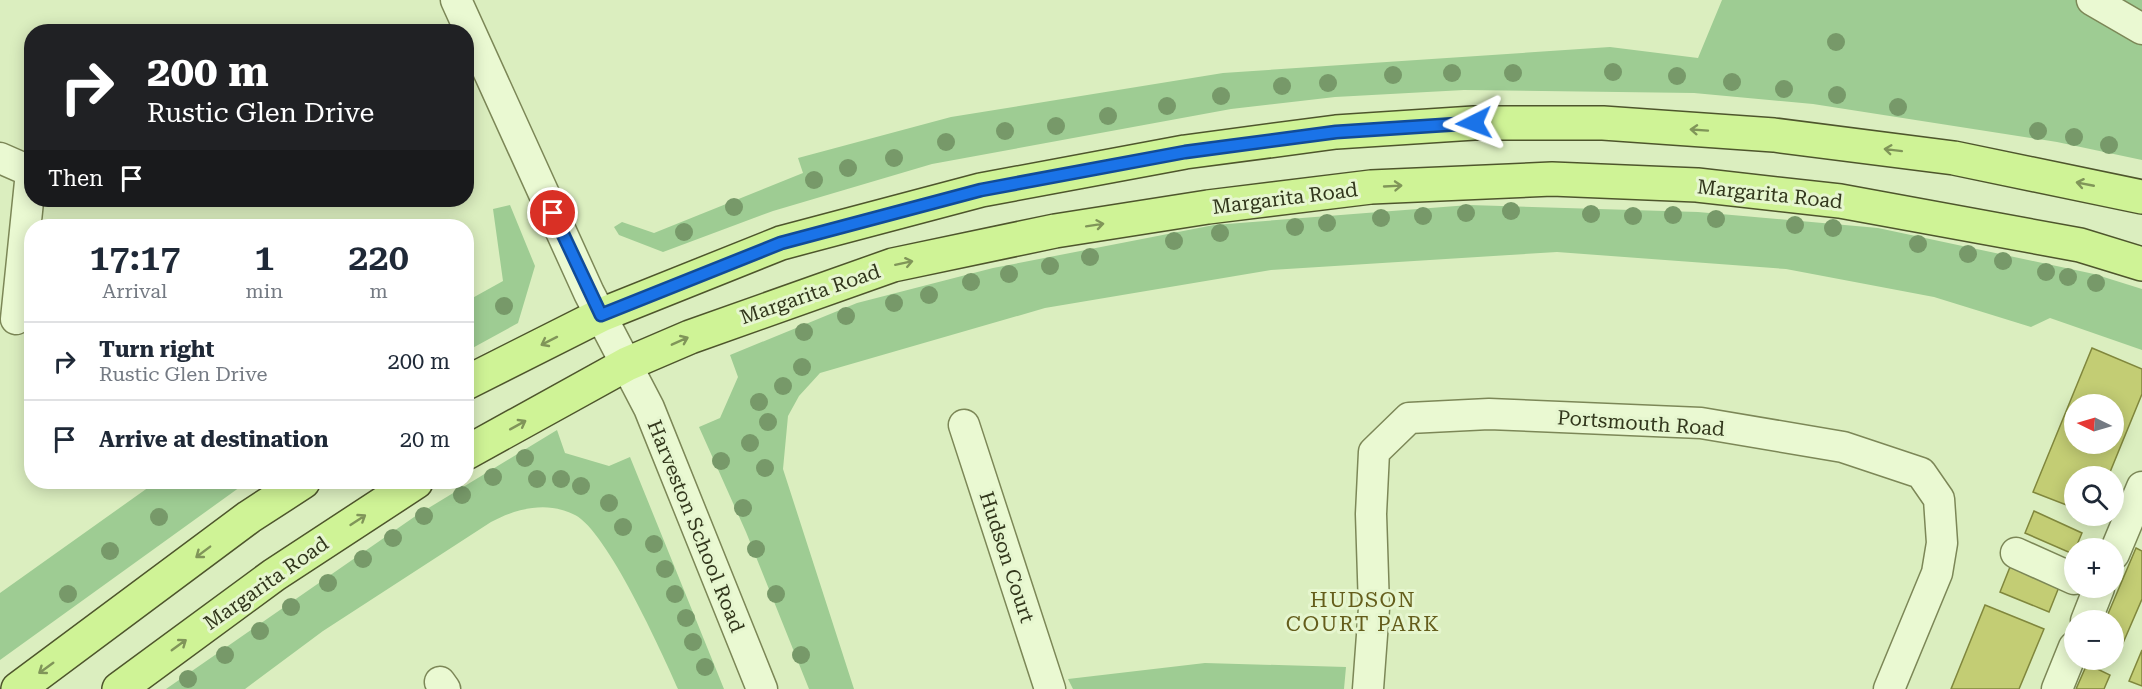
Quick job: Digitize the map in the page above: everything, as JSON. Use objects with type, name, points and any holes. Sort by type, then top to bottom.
[{"type":"main road","points":[[474,379],[601,315],[781,243],[981,190],[1185,152],[1336,132],[1474,123],[1603,123],[1774,135],[1954,158],[2142,197]]},
{"type":"main road","name":"Margarita Road","points":[[474,449],[627,364],[690,337],[893,265],[1067,229],[1208,207],[1371,187],[1551,179],[1697,185],[1840,201],[2080,245],[2142,264]]},
{"type":"main road","points":[[18,689],[249,517],[292,489]]},
{"type":"main road","name":"Margarita Road","points":[[119,689],[274,575],[405,489]]},
{"type":"street","name":"Harveston School Road","points":[[456,0],[463,24]]},
{"type":"street","points":[[2092,0],[2142,29]]},
{"type":"street","name":"Harveston School Road","points":[[477,74],[653,417],[762,689]]},
{"type":"street","points":[[0,158],[24,169]]},
{"type":"street","points":[[16,319],[24,241]]},
{"type":"street","name":"Portsmouth Road","points":[[1368,689],[1374,609],[1371,514],[1374,452],[1409,418],[1489,414],[1701,423],[1843,447],[1920,473],[1939,500],[1942,543],[1937,573],[1889,689]]},
{"type":"street","name":"Hudson Court","points":[[964,425],[1050,689]]},
{"type":"street","points":[[2121,538],[2142,487]]},
{"type":"street","points":[[2016,552],[2064,574]]},
{"type":"street","points":[[2057,689],[2065,670]]},
{"type":"green space","points":[[1722,0],[2142,0],[2142,160],[2057,142],[1813,104],[1694,93],[1464,90],[1335,97],[1231,109],[932,164],[773,211],[663,252],[619,235],[614,227],[622,222],[654,233],[803,173],[798,158],[951,117],[1223,73],[1610,47],[1698,58]]},
{"type":"green space","points":[[510,205],[535,266],[518,323],[474,347],[474,297],[503,281],[493,209]]},
{"type":"green space","points":[[1469,205],[1698,212],[1878,228],[2094,274],[2142,289],[2142,350],[2050,318],[2031,327],[1934,297],[1786,269],[1557,252],[1271,270],[1045,308],[820,373],[799,396],[788,416],[783,469],[854,689],[809,689],[746,532],[699,427],[720,418],[738,377],[730,355],[857,303],[993,268],[1214,225]]},
{"type":"green space","points":[[557,430],[565,453],[609,466],[630,457],[724,689],[678,689],[632,594],[602,544],[588,526],[575,515],[543,507],[511,513],[491,522],[323,631],[245,689],[166,689],[417,515],[460,489],[474,489],[474,480]]},
{"type":"green space","points":[[146,489],[237,489],[0,660],[0,593]]},
{"type":"green space","points":[[1205,663],[1346,667],[1344,689],[1073,689],[1068,679]]},
{"type":"building","points":[[2092,348],[2142,369],[2142,394],[2124,438],[2124,394],[2073,394]]},
{"type":"building","points":[[2064,416],[2064,454],[2117,454],[2113,466],[2064,466],[2064,504],[2033,492]]},
{"type":"building","points":[[2034,511],[2082,533],[2080,538],[2064,538],[2064,550],[2025,533]]},
{"type":"building","points":[[2136,548],[2142,551],[2142,599],[2124,641],[2124,610],[2110,610],[2115,598],[2124,598],[2124,576]]},
{"type":"building","points":[[2010,567],[2059,587],[2049,612],[2000,592]]},
{"type":"building","points":[[1985,605],[2044,629],[2019,689],[1951,689]]},
{"type":"building","points":[[2142,650],[2142,686],[2129,681]]},
{"type":"building","points":[[2084,670],[2100,670],[2110,675],[2104,689],[2076,689]]},
{"type":"district","name":"HUDSON COURT PARK","points":[[1363,612]]},
{"type":"route","points":[[553,213],[601,315],[781,243],[981,190],[1185,152],[1336,132],[1474,123]]}]
